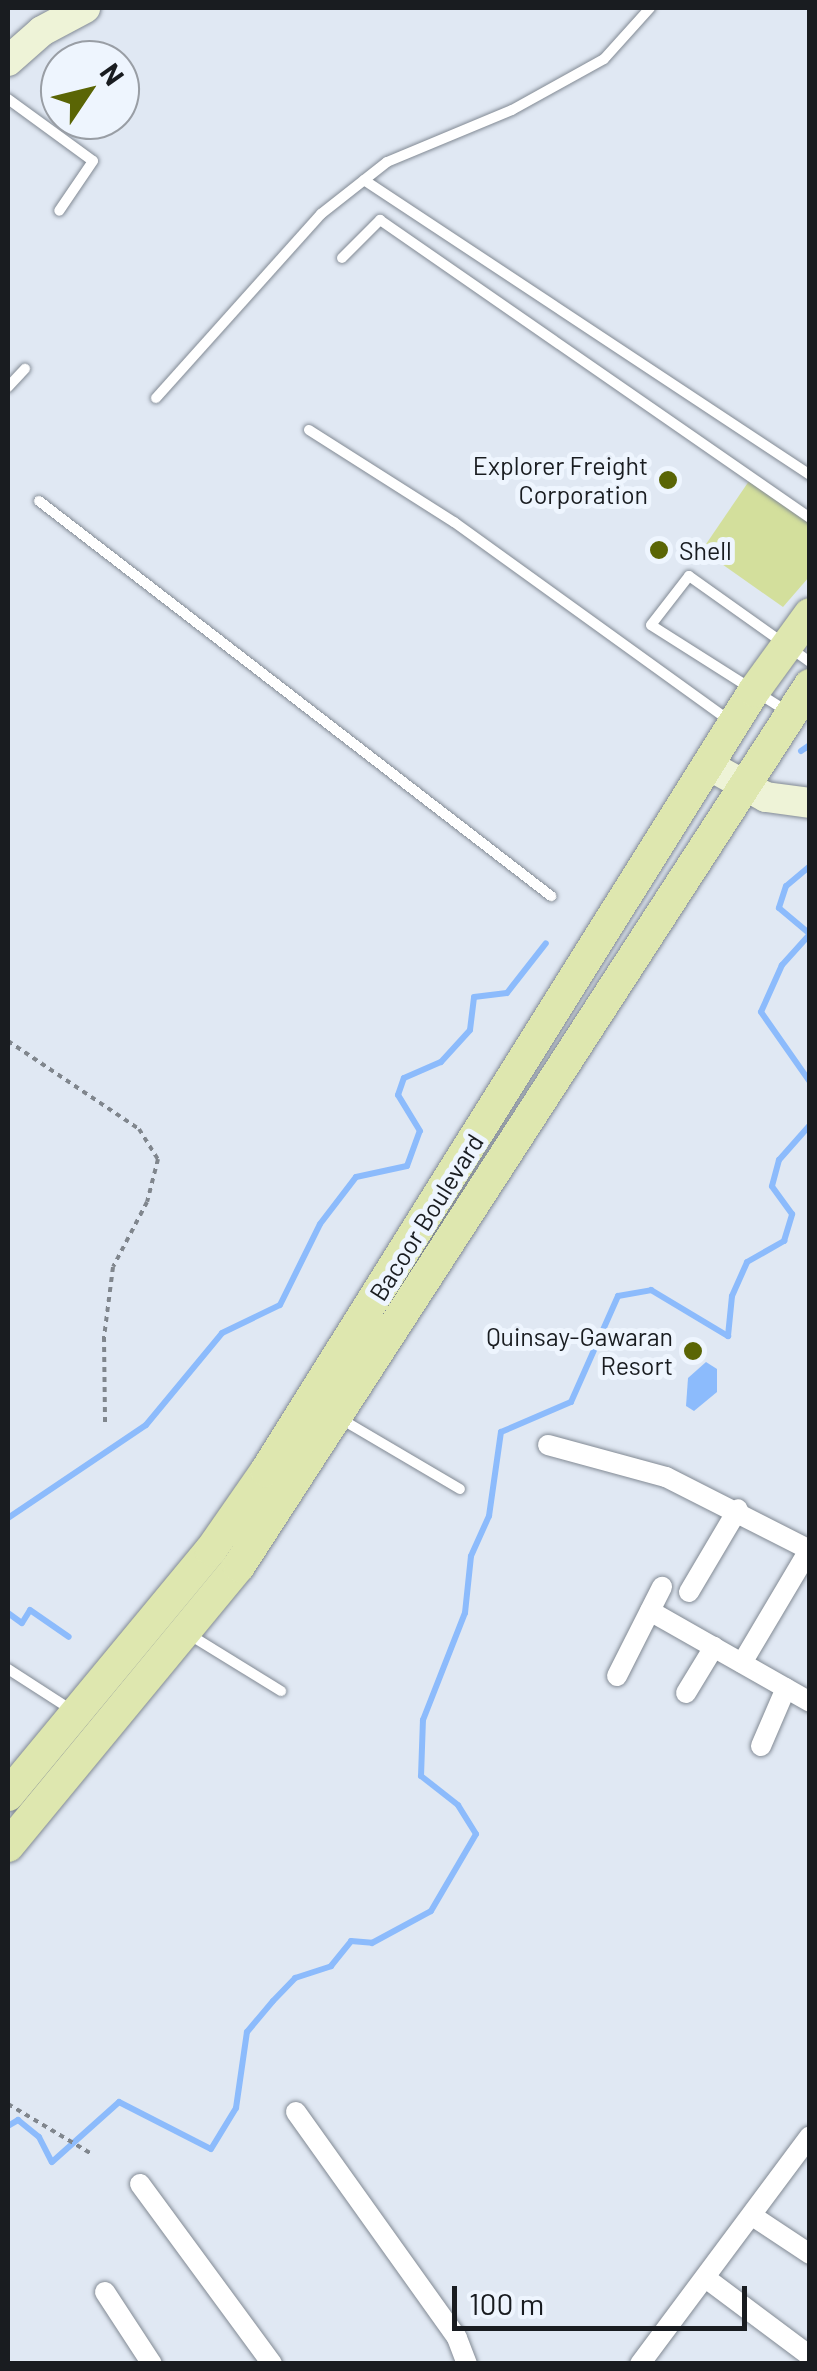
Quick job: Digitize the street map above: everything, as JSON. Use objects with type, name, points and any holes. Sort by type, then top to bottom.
[{"type":"main road","name":"Bacoor Boulevard","points":[[8,1795],[211,1550],[266,1471],[754,690],[797,655],[810,614]]},
{"type":"main road","name":"Bacoor Boulevard","points":[[8,1846],[189,1634],[336,1416],[810,685]]},
{"type":"street","points":[[8,60],[42,31],[85,8]]},
{"type":"street","points":[[710,766],[741,787],[810,803]]},
{"type":"street","points":[[548,1445],[666,1477],[738,1509],[809,1550],[742,1663]]},
{"type":"street","points":[[689,1592],[738,1509]]},
{"type":"street","points":[[617,1676],[662,1587]]},
{"type":"street","points":[[650,1611],[810,1702]]},
{"type":"street","points":[[686,1693],[714,1647]]},
{"type":"street","points":[[761,1746],[786,1688]]},
{"type":"street","points":[[296,2112],[457,2338],[467,2364]]},
{"type":"street","points":[[652,2360],[808,2141]]},
{"type":"street","points":[[140,2184],[272,2364]]},
{"type":"street","points":[[754,2216],[810,2254]]},
{"type":"street","points":[[707,2279],[810,2356]]},
{"type":"street","points":[[105,2292],[152,2364]]},
{"type":"lane","points":[[156,398],[266,268],[364,180],[387,162],[512,110],[604,60],[650,8]]},
{"type":"lane","points":[[8,99],[93,161],[59,211]]},
{"type":"lane","points":[[364,180],[810,474]]},
{"type":"lane","points":[[342,258],[380,220],[810,518]]},
{"type":"lane","points":[[8,388],[25,369]]},
{"type":"lane","points":[[309,430],[454,522],[735,725]]},
{"type":"lane","points":[[39,501],[551,896]]},
{"type":"lane","points":[[790,713],[650,625],[689,576],[797,655]]},
{"type":"lane","points":[[336,1416],[460,1489]]},
{"type":"lane","points":[[189,1634],[281,1691]]},
{"type":"lane","points":[[8,1669],[77,1713]]},
{"type":"path","points":[[8,1041],[139,1129],[158,1159],[147,1202],[113,1267],[104,1336],[105,1423]]},
{"type":"path","points":[[8,2104],[92,2154]]},
{"type":"green space","points":[[749,481],[809,523],[809,577],[783,607],[702,550]]},
{"type":"water","points":[[706,1362],[717,1369],[717,1392],[694,1411],[686,1406],[688,1378]]},
{"type":"waterway","points":[[801,751],[810,745]]},
{"type":"waterway","points":[[810,866],[786,886],[779,908],[810,934]]},
{"type":"waterway","points":[[810,934],[782,965],[761,1012],[810,1082]]},
{"type":"waterway","points":[[8,1518],[146,1425],[222,1333],[280,1305],[320,1224],[356,1177],[407,1166],[420,1131],[398,1095],[404,1078],[441,1062],[470,1030],[474,997],[507,993],[546,943]]},
{"type":"waterway","points":[[8,2126],[18,2120],[39,2137],[52,2162],[119,2102],[211,2149],[236,2108],[247,2032],[273,2001],[295,1978],[331,1966],[351,1941],[372,1943],[431,1911],[476,1834],[458,1805],[421,1776],[423,1720],[465,1613],[471,1556],[489,1516],[501,1432],[571,1402],[618,1296],[651,1290],[728,1336],[732,1296],[747,1262],[784,1241],[792,1214],[772,1186],[779,1160],[810,1125]]},
{"type":"waterway","points":[[8,1613],[22,1623],[30,1610],[69,1637]]},
{"type":"place","name":"Explorer Freight Corporation","points":[[668,480]]},
{"type":"place","name":"Shell","points":[[659,550]]},
{"type":"place","name":"Quinsay-Gawaran Resort","points":[[693,1351]]}]
